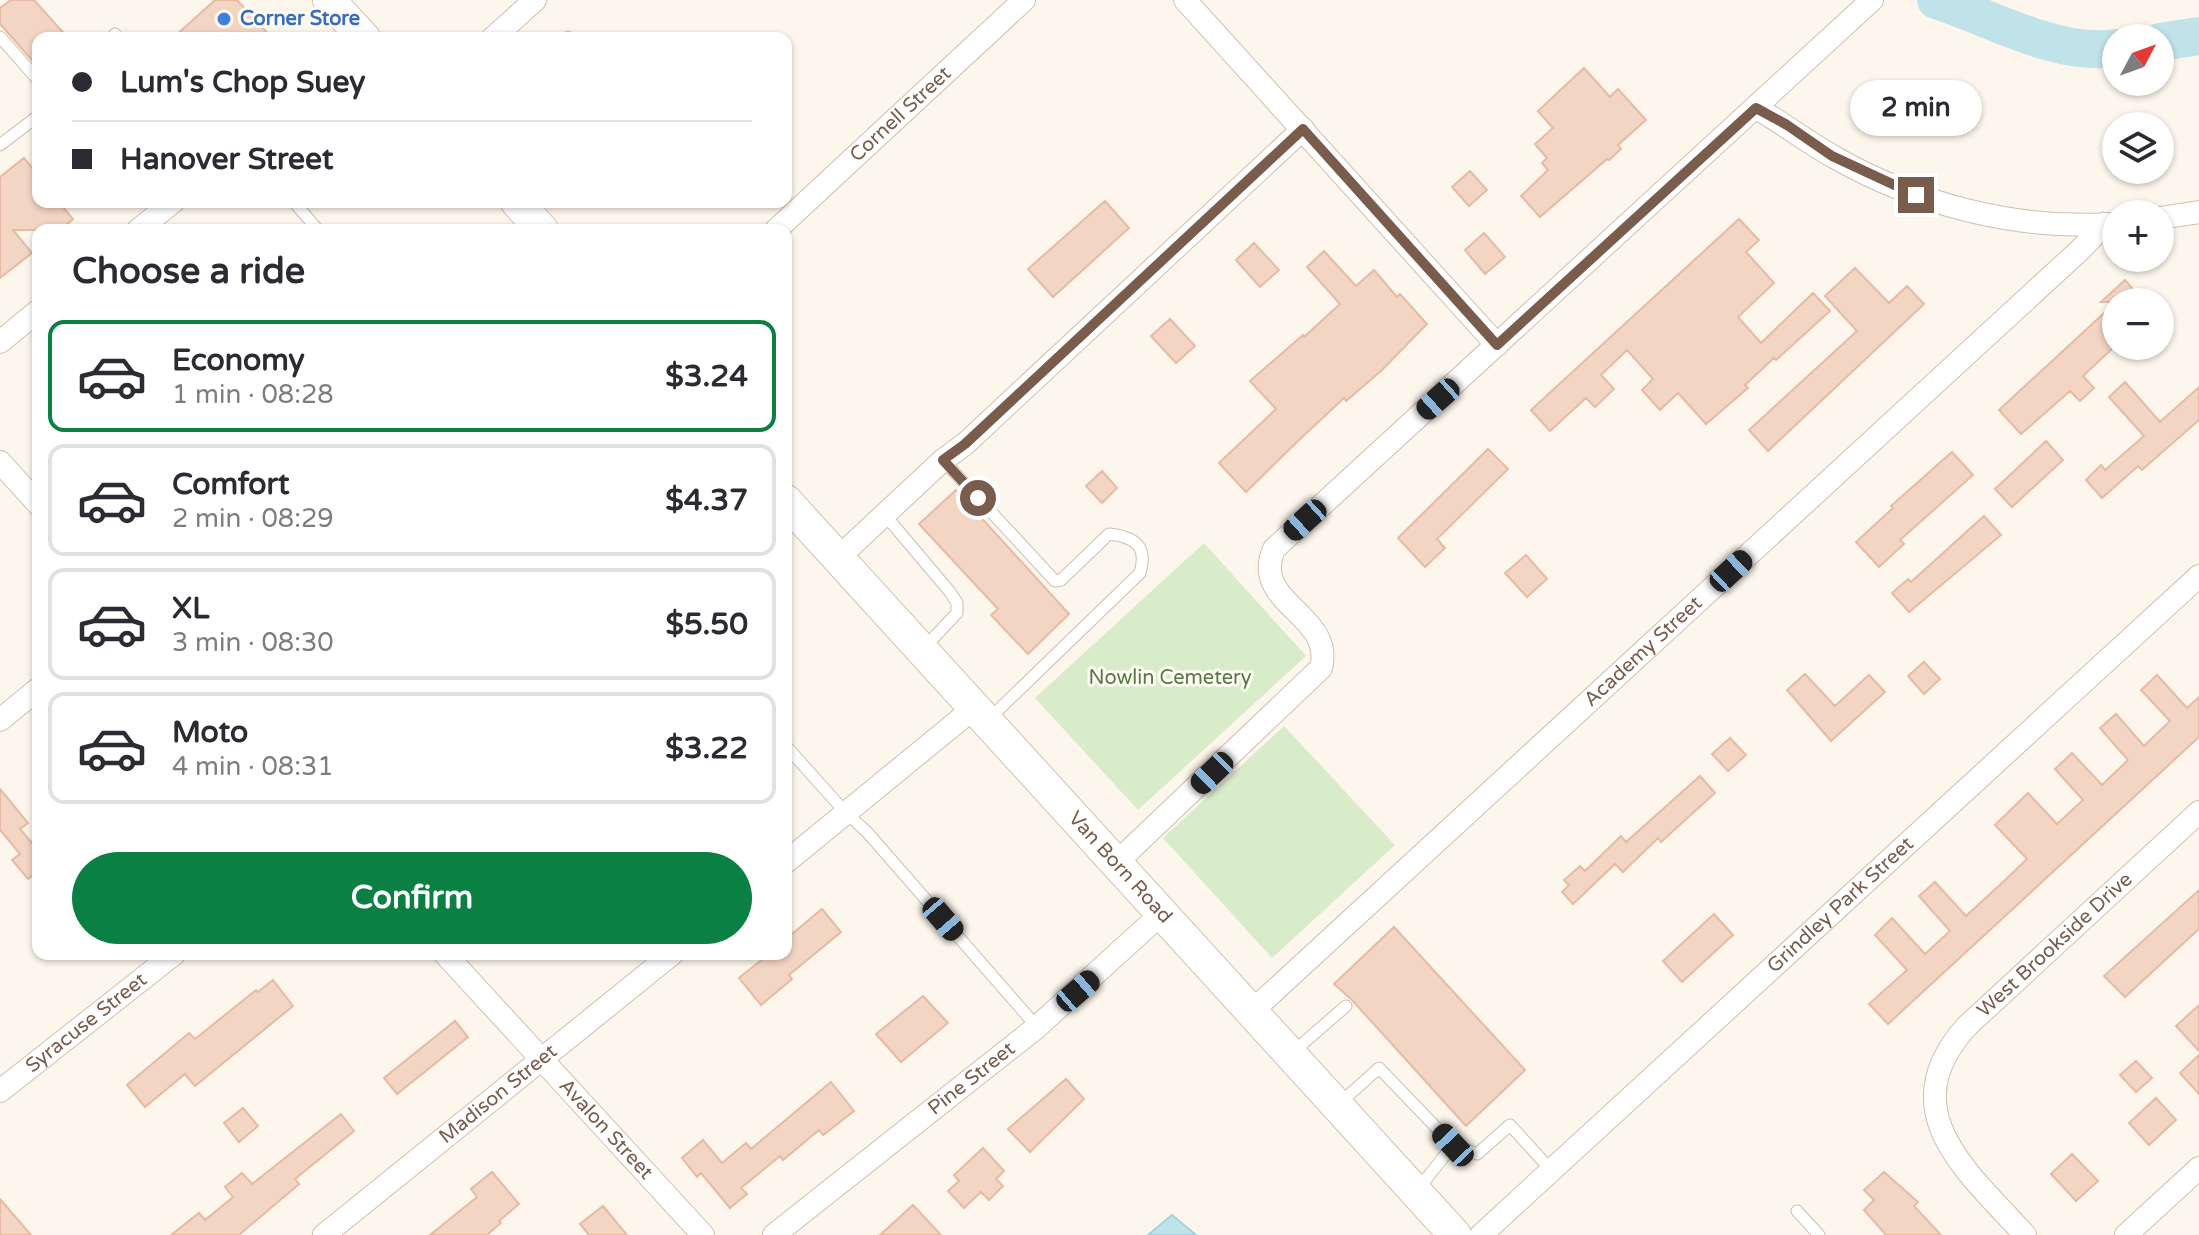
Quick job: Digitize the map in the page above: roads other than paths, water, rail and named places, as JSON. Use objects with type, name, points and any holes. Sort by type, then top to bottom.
[{"type":"main road","points":[[329,0],[358,32]]},
{"type":"main road","points":[[522,208],[537,224]]},
{"type":"main road","name":"Van Born Road","points":[[792,508],[1455,1235]]},
{"type":"street","points":[[500,32],[535,0]]},
{"type":"street","name":"Cornell Street","points":[[782,224],[1024,0]]},
{"type":"street","points":[[1185,0],[1497,345]]},
{"type":"street","points":[[1115,864],[1321,668],[1325,655],[1321,640],[1270,578],[1269,562],[1274,549],[1872,0]]},
{"type":"street","points":[[1756,108],[1832,156],[1916,195],[2006,218],[2064,225],[2102,224]]},
{"type":"street","points":[[838,558],[1303,129]]},
{"type":"street","points":[[146,224],[166,208]]},
{"type":"street","points":[[2174,216],[2199,212]]},
{"type":"street","name":"Academy Street","points":[[1250,1013],[2102,231]]},
{"type":"street","points":[[0,342],[32,316]]},
{"type":"street","points":[[0,462],[32,497]]},
{"type":"street","name":"Grindley Park Street","points":[[1481,1235],[2199,576]]},
{"type":"street","points":[[0,720],[32,694]]},
{"type":"street","points":[[792,857],[846,813],[980,715]]},
{"type":"street","name":"West Brookside Drive","points":[[2025,1235],[1947,1146],[1937,1118],[1936,1091],[1937,1078],[1948,1050],[1967,1026],[2199,812]]},
{"type":"street","name":"Pine Street","points":[[774,1235],[1037,1027],[1161,914]]},
{"type":"street","name":"Syracuse Street","points":[[0,1091],[166,960]]},
{"type":"street","name":"Avalon Street","points":[[450,960],[703,1235]]},
{"type":"street","name":"Madison Street","points":[[324,1235],[665,960]]},
{"type":"street","points":[[2126,1235],[2199,1168]]},
{"type":"lane","points":[[0,37],[32,73]]},
{"type":"lane","points":[[0,145],[32,121]]},
{"type":"lane","points":[[299,208],[313,224]]},
{"type":"lane","points":[[943,460],[1055,581],[1061,580],[1109,534],[1131,538],[1140,548],[1143,561],[1140,573],[980,715]]},
{"type":"lane","points":[[885,515],[957,603],[957,613],[922,650]]},
{"type":"lane","points":[[792,753],[867,832],[1037,1027]]},
{"type":"lane","points":[[1290,1056],[1346,1006]]},
{"type":"lane","points":[[1336,1106],[1379,1068],[1453,1145],[1477,1154],[1510,1125],[1552,1171]]},
{"type":"lane","points":[[1415,1192],[1453,1145]]},
{"type":"lane","points":[[1797,1211],[1819,1235]]},
{"type":"water","points":[[1172,1215],[1196,1235],[1148,1235]]},
{"type":"waterway","points":[[1936,0],[2048,42],[2102,49]]},
{"type":"waterway","points":[[2174,40],[2199,36]]},
{"type":"place","name":"Corner Store","points":[[224,19]]},
{"type":"park label","name":"Nowlin Cemetery","points":[[1170,678]]}]
